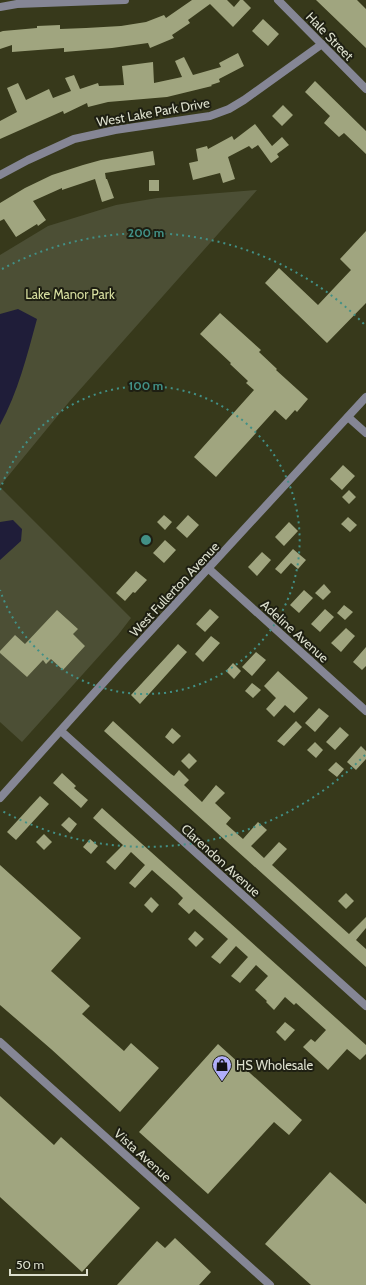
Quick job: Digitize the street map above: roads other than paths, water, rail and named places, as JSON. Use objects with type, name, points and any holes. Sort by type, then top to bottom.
[{"type":"street","points":[[0,7],[17,4],[125,0]]},
{"type":"street","name":"Hale Street","points":[[278,0],[366,89]]},
{"type":"street","name":"West Lake Park Drive","points":[[0,175],[28,160],[74,139],[115,130],[210,116],[229,109],[244,100],[322,44]]},
{"type":"street","name":"West Fullerton Avenue","points":[[0,798],[366,397]]},
{"type":"street","points":[[348,417],[366,433]]},
{"type":"street","name":"Adeline Avenue","points":[[208,569],[366,711]]},
{"type":"street","name":"Clarendon Avenue","points":[[61,731],[366,1006]]},
{"type":"street","name":"Vista Avenue","points":[[0,1042],[270,1285]]},
{"type":"place","name":"HS Wholesale","points":[[222,1082]]},
{"type":"park label","name":"Lake Manor Park","points":[[70,294]]}]
